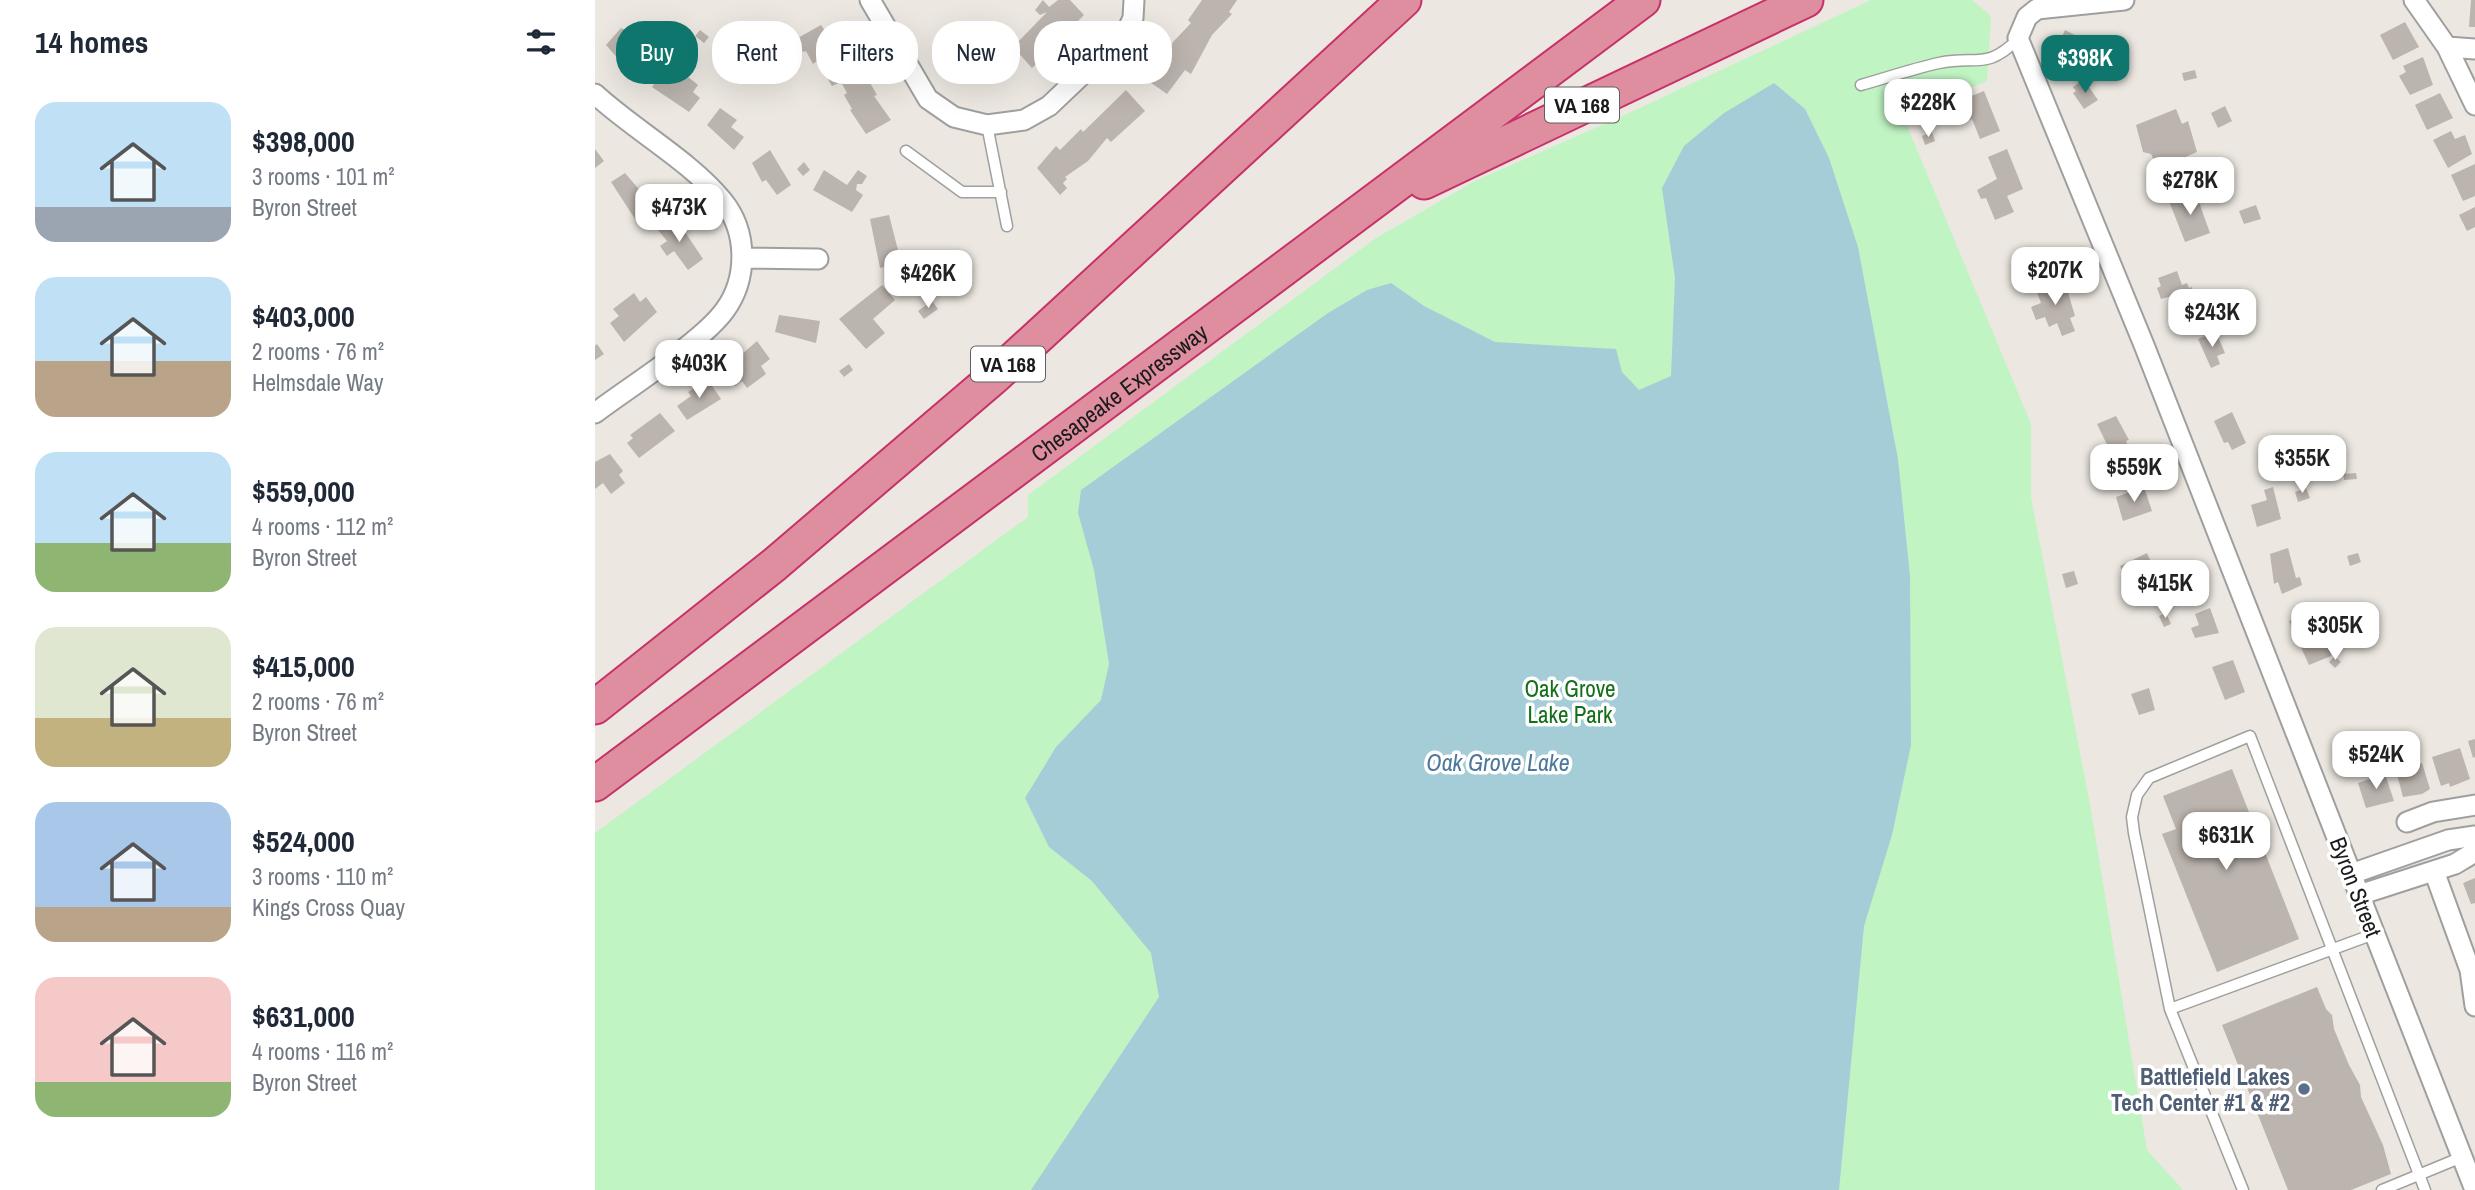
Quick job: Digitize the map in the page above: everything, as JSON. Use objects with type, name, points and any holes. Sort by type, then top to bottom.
[{"type":"highway","name":"VA 168","points":[[595,707],[774,565],[993,378],[1403,0]]},
{"type":"highway","name":"Chesapeake Expressway","points":[[595,784],[1643,0]]},
{"type":"highway","name":"VA 168","points":[[1360,214],[1506,141],[1806,0]]},
{"type":"street","points":[[870,0],[928,99],[954,117],[991,125],[1024,120],[1049,106],[1126,33],[1133,18],[1134,0]]},
{"type":"street","points":[[2018,38],[2027,17],[2037,9],[2124,0]]},
{"type":"street","points":[[2414,0],[2447,47],[2475,105]]},
{"type":"street","name":"Byron Street","points":[[2018,38],[2144,345],[2475,1190]]},
{"type":"street","points":[[2447,47],[2475,49]]},
{"type":"street","points":[[595,94],[722,201],[737,229],[742,258],[736,291],[717,320],[595,413]]},
{"type":"street","points":[[742,258],[818,259]]},
{"type":"street","points":[[2407,821],[2475,805]]},
{"type":"street","points":[[2351,874],[2448,840],[2475,836]]},
{"type":"street","points":[[2359,895],[2434,871],[2475,852]]},
{"type":"street","points":[[2434,871],[2470,970],[2475,1006]]},
{"type":"lane","points":[[1860,85],[1942,62],[1980,62],[2003,54],[2018,38]]},
{"type":"lane","points":[[991,125],[1007,226]]},
{"type":"lane","points":[[906,151],[962,192],[1001,192]]},
{"type":"lane","points":[[2243,1190],[2170,1009],[2132,817],[2137,795],[2149,778],[2250,736],[2425,1190]]},
{"type":"lane","points":[[2170,1009],[2374,934]]},
{"type":"lane","points":[[2382,1190],[2462,1157]]},
{"type":"green space","name":"Oak Grove Lake Park","points":[[1871,0],[1972,0],[1991,16],[1987,81],[1903,116],[2031,424],[2031,497],[2091,810],[2147,1150],[2183,1190],[595,1190],[595,833],[1028,517],[1028,495],[1376,238],[1475,181],[1618,118]]},
{"type":"water","name":"Oak Grove Lake","points":[[1774,83],[1805,109],[1829,158],[1858,247],[1898,459],[1910,576],[1911,745],[1892,835],[1864,926],[1839,1190],[1031,1190],[1159,997],[1151,953],[1092,881],[1049,847],[1025,798],[1056,747],[1101,700],[1109,664],[1094,570],[1078,513],[1081,490],[1328,313],[1367,290],[1391,283],[1424,306],[1495,342],[1616,349],[1622,372],[1639,390],[1671,376],[1675,278],[1662,188],[1684,146],[1724,113]]},
{"type":"building","points":[[1043,0],[1049,7],[1058,0],[1070,0],[1084,15],[1078,21],[1038,21],[1047,12],[1040,15],[1035,10]]},
{"type":"building","points":[[1202,0],[1237,0],[1229,12],[1232,14],[1212,35],[1191,74],[1185,70],[1167,94],[1153,84],[1172,84],[1172,44],[1191,23],[1188,20]]},
{"type":"building","points":[[2471,0],[2475,0],[2475,27],[2469,27]]},
{"type":"building","points":[[2405,22],[2419,47],[2393,60],[2380,35]]},
{"type":"building","points":[[1034,25],[1032,68],[1020,55],[1020,40]]},
{"type":"building","points":[[816,28],[816,62],[813,64],[806,51],[802,50],[802,36]]},
{"type":"building","points":[[700,30],[709,37],[704,43],[698,38]]},
{"type":"building","points":[[2065,30],[2077,36],[2072,45],[2061,39]]},
{"type":"building","points":[[616,34],[616,56],[606,45]]},
{"type":"building","points":[[2423,57],[2433,85],[2410,95],[2399,76],[2406,72],[2403,66]]},
{"type":"building","points":[[2195,70],[2197,78],[2184,81],[2182,73]]},
{"type":"building","points":[[2080,82],[2083,86],[2086,83],[2098,100],[2084,109],[2073,93],[2076,91],[2073,87]]},
{"type":"building","points":[[654,84],[697,84],[693,92],[700,98],[689,112],[652,87]]},
{"type":"building","points":[[842,84],[871,84],[877,95],[874,96],[891,120],[866,134],[850,110],[852,109],[844,95],[847,93]]},
{"type":"building","points":[[1126,90],[1145,111],[1111,142],[1107,138],[1088,161],[1065,177],[1067,179],[1063,183],[1067,188],[1060,195],[1037,168],[1056,146],[1060,150],[1081,129],[1083,132]]},
{"type":"building","points":[[1984,91],[2000,131],[1980,139],[1972,119],[1967,121],[1959,101]]},
{"type":"building","points":[[2440,93],[2453,118],[2427,130],[2415,105]]},
{"type":"building","points":[[2225,106],[2232,121],[2218,128],[2211,113]]},
{"type":"building","points":[[720,108],[737,120],[731,127],[744,137],[734,150],[707,125]]},
{"type":"building","points":[[2176,109],[2182,124],[2188,121],[2197,152],[2158,169],[2151,154],[2143,152],[2136,125]]},
{"type":"building","points":[[2451,131],[2455,139],[2465,135],[2472,154],[2448,168],[2433,140]]},
{"type":"building","points":[[1932,132],[1935,141],[1925,145],[1922,136]]},
{"type":"building","points":[[595,149],[604,161],[595,168]]},
{"type":"building","points":[[2007,149],[2023,189],[2007,196],[2014,212],[1995,220],[1986,198],[1981,199],[1977,190],[1997,179],[1988,157]]},
{"type":"building","points":[[770,150],[791,185],[777,195],[766,180],[762,182],[752,163]]},
{"type":"building","points":[[804,162],[810,170],[803,176],[797,169]]},
{"type":"building","points":[[2475,164],[2475,196],[2463,201],[2451,175]]},
{"type":"building","points":[[824,170],[847,185],[858,170],[867,176],[862,184],[857,184],[856,190],[863,195],[852,212],[813,190]]},
{"type":"building","points":[[625,173],[655,208],[637,222],[611,182]]},
{"type":"building","points":[[2195,191],[2210,233],[2185,242],[2169,201]]},
{"type":"building","points":[[2256,205],[2261,219],[2244,224],[2239,211]]},
{"type":"building","points":[[2475,207],[2475,227],[2467,231],[2459,215]]},
{"type":"building","points":[[889,215],[901,262],[880,268],[870,219]]},
{"type":"building","points":[[675,217],[703,259],[688,270],[674,251],[667,256],[660,246],[667,241],[658,230]]},
{"type":"building","points":[[2177,271],[2182,285],[2187,283],[2189,288],[2192,287],[2193,297],[2179,303],[2176,295],[2161,299],[2157,288],[2161,286],[2158,278]]},
{"type":"building","points":[[2057,278],[2061,291],[2067,289],[2075,316],[2070,318],[2075,331],[2062,336],[2057,323],[2049,327],[2045,317],[2036,320],[2031,307],[2041,303],[2035,287]]},
{"type":"building","points":[[882,285],[895,300],[873,319],[885,333],[866,349],[839,319]]},
{"type":"building","points":[[634,293],[640,302],[646,297],[657,312],[624,342],[610,323],[619,316],[613,309]]},
{"type":"building","points":[[932,301],[938,309],[924,319],[918,311]]},
{"type":"building","points":[[779,315],[820,321],[816,343],[775,332]]},
{"type":"building","points":[[2216,332],[2225,353],[2217,356],[2220,364],[2211,368],[2198,339]]},
{"type":"building","points":[[757,341],[770,359],[761,366],[766,374],[747,388],[742,381],[735,386],[723,371]]},
{"type":"building","points":[[597,344],[604,354],[595,360],[595,346]]},
{"type":"building","points":[[849,364],[853,370],[844,377],[839,371]]},
{"type":"building","points":[[708,380],[721,399],[687,420],[677,406],[691,396],[688,392]]},
{"type":"building","points":[[2232,412],[2246,443],[2232,450],[2228,442],[2224,443],[2214,421]]},
{"type":"building","points":[[660,413],[675,431],[639,458],[627,443],[633,438],[630,435]]},
{"type":"building","points":[[2116,416],[2129,440],[2126,441],[2129,449],[2126,451],[2128,457],[2116,463],[2097,424]]},
{"type":"building","points":[[610,454],[623,471],[619,475],[625,483],[611,494],[603,483],[595,489],[595,462]]},
{"type":"building","points":[[2356,473],[2357,479],[2344,480],[2343,474]]},
{"type":"building","points":[[2144,487],[2152,511],[2123,521],[2116,497]]},
{"type":"building","points":[[2273,487],[2281,519],[2257,527],[2251,505],[2267,500],[2264,490]]},
{"type":"building","points":[[2306,488],[2310,498],[2298,502],[2295,492]]},
{"type":"building","points":[[2288,548],[2296,578],[2300,577],[2302,585],[2282,594],[2278,582],[2274,584],[2270,554]]},
{"type":"building","points":[[2147,553],[2159,581],[2140,589],[2133,573],[2125,577],[2120,566]]},
{"type":"building","points":[[2358,553],[2361,562],[2350,566],[2347,556]]},
{"type":"building","points":[[2074,571],[2078,584],[2066,588],[2062,574]]},
{"type":"building","points":[[2210,608],[2219,633],[2195,638],[2191,628],[2199,625],[2195,614]]},
{"type":"building","points":[[2314,611],[2323,636],[2329,634],[2331,656],[2309,665],[2289,621]]},
{"type":"building","points":[[2166,613],[2171,624],[2164,627],[2159,616]]},
{"type":"building","points":[[2335,656],[2341,662],[2335,668],[2329,662]]},
{"type":"building","points":[[2233,660],[2245,692],[2225,700],[2212,667]]},
{"type":"building","points":[[2149,688],[2155,710],[2139,715],[2131,694]]},
{"type":"building","points":[[2475,739],[2475,757],[2473,758],[2468,741]]},
{"type":"building","points":[[2460,748],[2470,779],[2450,787],[2449,783],[2441,786],[2432,757]]},
{"type":"building","points":[[2422,763],[2430,789],[2422,794],[2403,797],[2396,771]]},
{"type":"building","points":[[2232,769],[2299,939],[2217,972],[2162,834],[2176,829],[2163,796]]},
{"type":"building","points":[[2385,774],[2394,801],[2366,808],[2358,783]]},
{"type":"building","points":[[2475,878],[2475,903],[2471,904],[2463,883]]},
{"type":"building","name":"Battlefield Lakes Tech Center #1 & #2","points":[[2317,987],[2326,1009],[2332,1015],[2334,1029],[2360,1085],[2361,1097],[2383,1145],[2391,1174],[2351,1190],[2288,1190],[2222,1025]]},
{"type":"place","name":"Battlefield Lakes Tech Center #1 & #2","points":[[2304,1089]]}]
